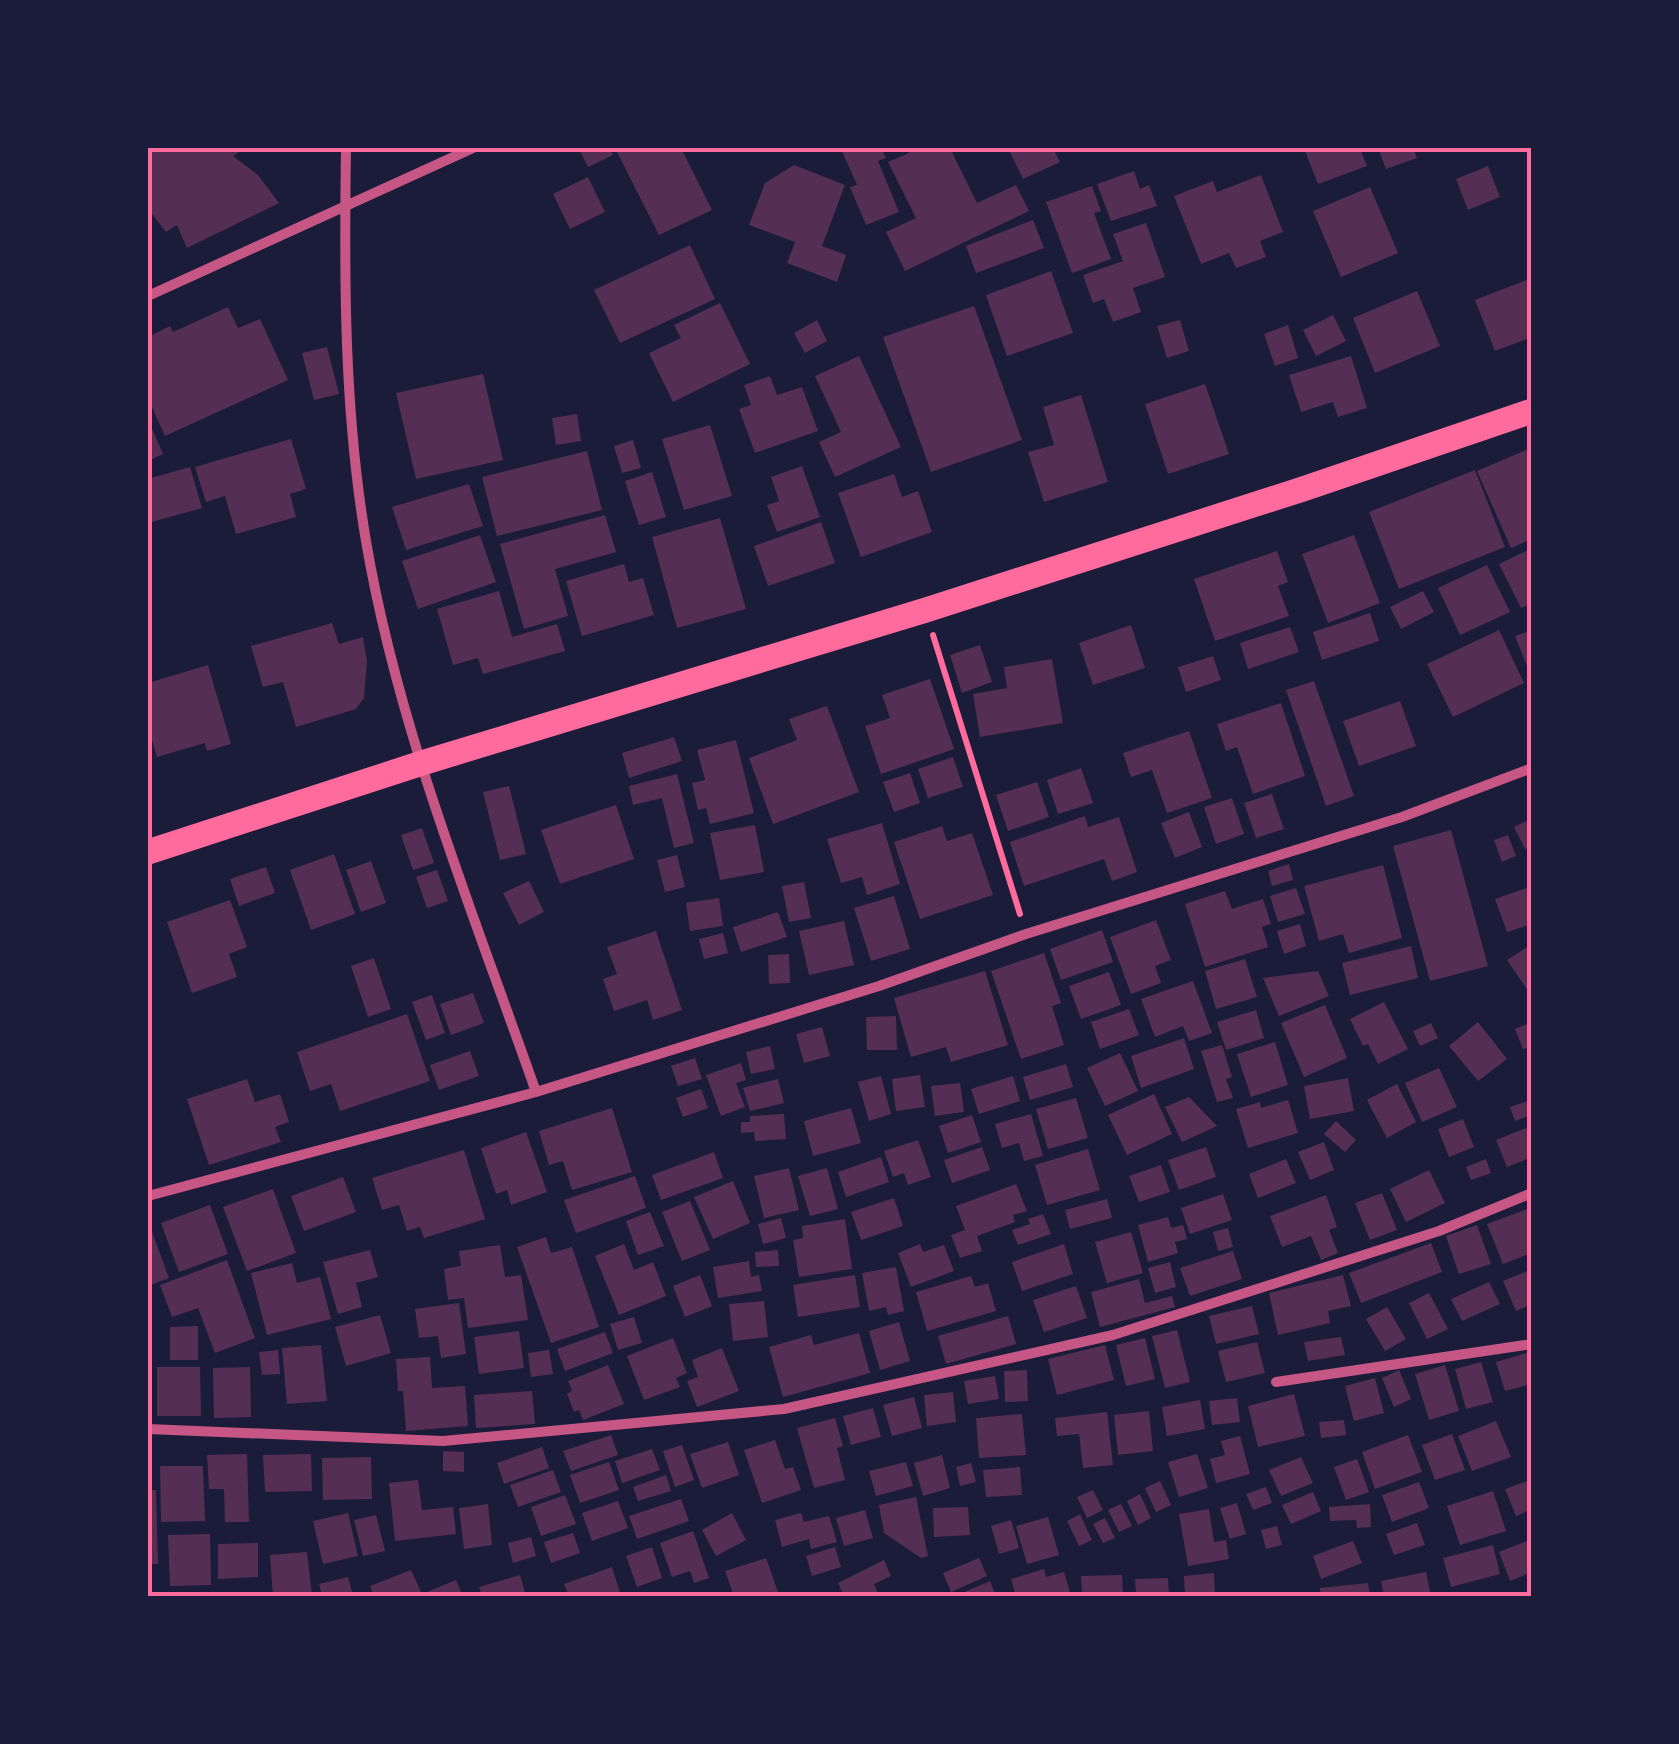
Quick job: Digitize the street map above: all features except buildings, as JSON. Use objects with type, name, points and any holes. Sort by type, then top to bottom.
[{"type":"main road","points":[[148,852],[422,763],[926,610],[1532,411]]},
{"type":"street","points":[[346,148],[349,388],[366,539],[382,621],[422,763],[536,1092]]},
{"type":"street","points":[[148,296],[473,148]]},
{"type":"street","points":[[148,1196],[536,1092],[879,986],[1026,934],[1402,818],[1532,768]]},
{"type":"street","points":[[148,1429],[443,1441],[784,1409],[1114,1334],[1439,1231],[1532,1193]]},
{"type":"street","points":[[1276,1382],[1532,1344]]},
{"type":"path","points":[[926,610],[1026,934]]}]
